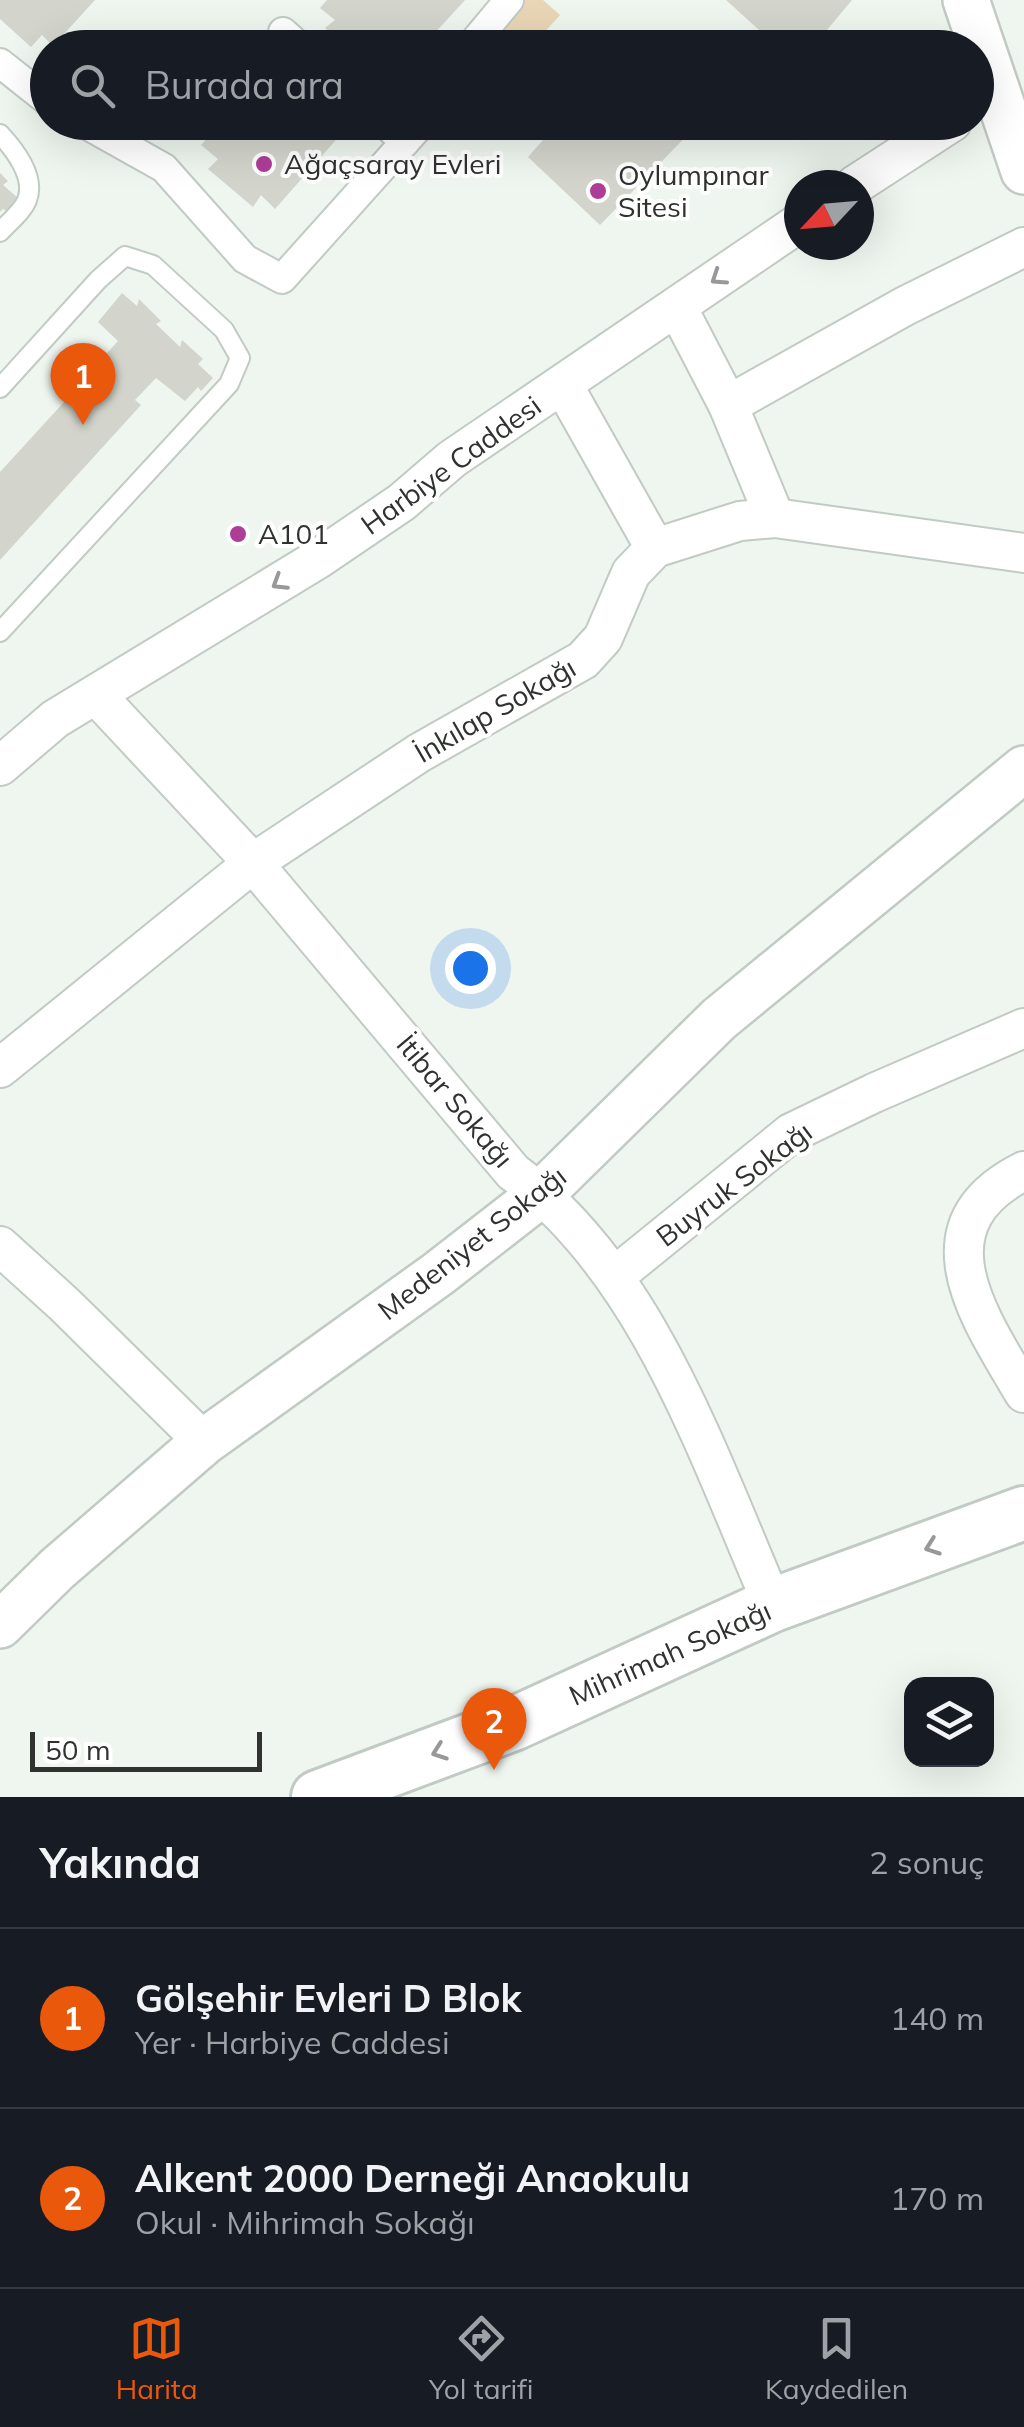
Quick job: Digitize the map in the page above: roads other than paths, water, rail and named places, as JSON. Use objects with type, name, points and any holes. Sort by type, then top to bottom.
[{"type":"main road","name":"Mihrimah Sokağı","points":[[318,1797],[512,1724],[773,1605],[1024,1513]]},
{"type":"street","points":[[484,30],[509,0]]},
{"type":"street","points":[[966,0],[976,30]]},
{"type":"street","points":[[994,0],[999,96],[1024,171]]},
{"type":"street","points":[[0,63],[30,87]]},
{"type":"street","points":[[114,140],[164,168],[245,259],[282,279],[407,140]]},
{"type":"street","points":[[874,173],[924,140]]},
{"type":"street","name":"Harbiye Caddesi","points":[[0,766],[55,720],[318,560],[402,502],[452,459],[784,233]]},
{"type":"street","points":[[728,405],[920,298],[1024,247]]},
{"type":"street","points":[[676,307],[728,405],[775,518]]},
{"type":"street","points":[[563,385],[655,548],[740,522],[775,518],[1024,553]]},
{"type":"street","name":"İnkılap Sokağı","points":[[6,1051],[253,864],[419,753],[583,660],[604,638],[631,573],[655,548]]},
{"type":"street","name":"İtibar Sokağı","points":[[96,695],[253,864],[513,1172],[542,1194],[615,1276],[675,1382],[773,1605]]},
{"type":"street","name":"Medeniyet Sokağı","points":[[0,1625],[57,1569],[204,1442],[542,1194],[720,1018],[1024,769]]},
{"type":"street","name":"Buyruk Sokağı","points":[[615,1276],[791,1133],[1024,1028]]},
{"type":"street","points":[[1024,1172],[1010,1178],[982,1204],[964,1233],[964,1271],[984,1324],[1024,1393]]},
{"type":"street","points":[[0,1246],[65,1304],[204,1442]]},
{"type":"lane","points":[[0,134],[17,152],[28,185],[27,201],[0,232]]},
{"type":"lane","points":[[0,388],[98,280],[125,256],[153,264],[224,330],[240,358],[229,384],[0,632]]},
{"type":"place","name":"Ağaçsaray Evleri","points":[[264,164]]},
{"type":"place","name":"Oylumpınar Sitesi","points":[[598,191]]},
{"type":"place","name":"Gölşehir Evleri D Blok","points":[[83,425]]},
{"type":"place","name":"A101","points":[[238,534]]},
{"type":"place","name":"Alkent 2000 Derneği Anaokulu","points":[[494,1770]]}]
